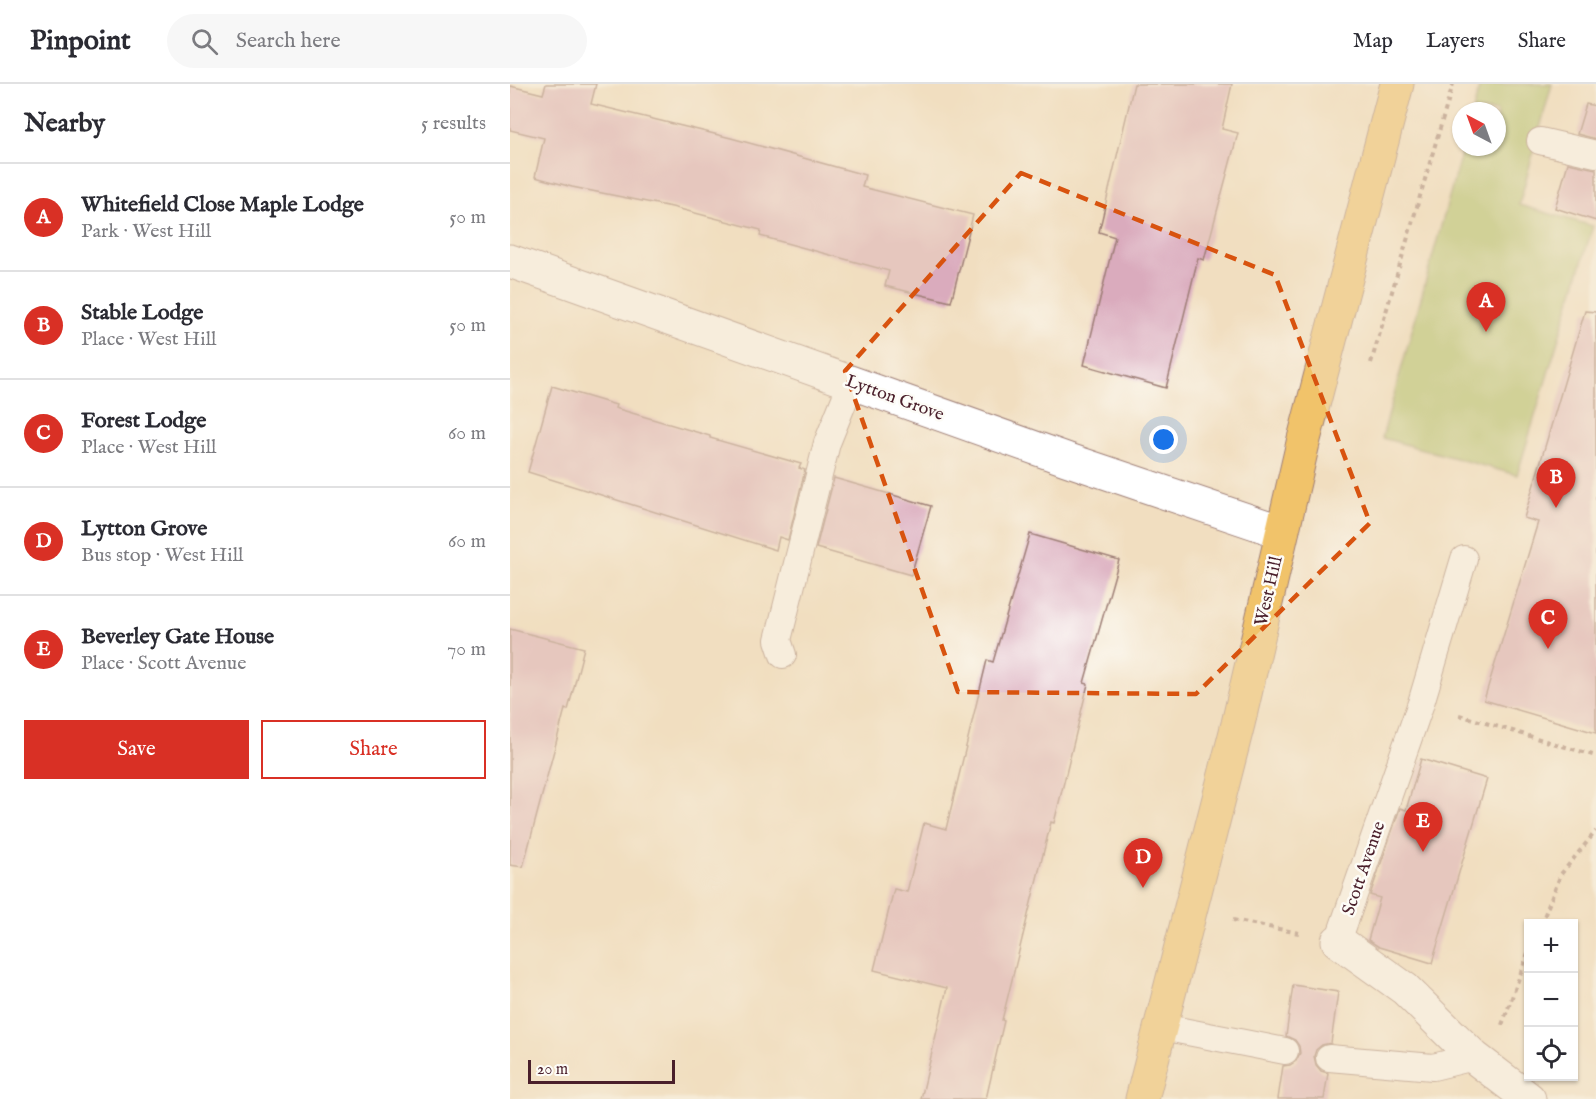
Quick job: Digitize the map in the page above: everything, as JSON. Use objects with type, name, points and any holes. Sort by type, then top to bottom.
[{"type":"highway","name":"West Hill","points":[[1143,1099],[1235,736],[1303,443],[1397,84]]},
{"type":"street","name":"Lytton Grove","points":[[510,261],[1066,459],[1282,532]]},
{"type":"street","points":[[1338,941],[1405,989],[1481,1063],[1529,1099]]},
{"type":"lane","points":[[1540,141],[1596,154]]},
{"type":"lane","points":[[783,655],[778,640],[827,443],[852,381]]},
{"type":"lane","name":"Scott Avenue","points":[[1338,941],[1421,703],[1464,559]]},
{"type":"lane","points":[[1162,1027],[1284,1051]]},
{"type":"lane","points":[[1329,1058],[1433,1067],[1481,1063]]},
{"type":"path","points":[[1421,703],[1596,756]]},
{"type":"path","points":[[1543,919],[1561,874],[1596,831]]},
{"type":"path","points":[[1225,918],[1338,941]]},
{"type":"path","points":[[1481,1063],[1524,962]]},
{"type":"highlighted area","points":[[1021,173],[1275,275],[1370,523],[1196,694],[958,692],[845,371]]},
{"type":"green space","points":[[1480,84],[1552,84],[1519,205],[1593,226],[1517,475],[1382,438],[1460,156],[1506,156],[1506,102],[1475,102]]},
{"type":"building","points":[[546,84],[596,84],[591,104],[731,138],[865,175],[862,187],[973,215],[951,302],[885,286],[889,271],[760,236],[761,230],[672,207],[572,187],[535,177],[544,138],[510,130],[510,86],[543,94]]},
{"type":"building","points":[[1134,84],[1232,84],[1222,129],[1238,133],[1204,260],[1198,258],[1166,388],[1084,365],[1115,237],[1099,232]]},
{"type":"building","points":[[1586,104],[1596,106],[1596,139],[1577,134]]},
{"type":"building","points":[[1568,163],[1596,169],[1596,221],[1555,208]]},
{"type":"building","points":[[1585,311],[1596,312],[1596,733],[1484,700],[1538,522],[1524,518]]},
{"type":"building","points":[[552,386],[616,405],[615,408],[710,436],[710,438],[801,464],[799,468],[805,470],[788,540],[779,537],[776,550],[528,472]]},
{"type":"building","points":[[834,478],[931,506],[911,575],[816,548]]},
{"type":"building","points":[[1030,534],[1119,560],[1084,683],[1088,684],[1002,1020],[1004,1021],[986,1099],[921,1099],[947,988],[874,970],[894,889],[907,892],[924,823],[946,829],[987,660],[993,662]]},
{"type":"building","points":[[510,629],[584,648],[568,710],[565,709],[523,867],[510,865]]},
{"type":"building","points":[[1421,759],[1487,779],[1432,963],[1379,947],[1368,940],[1380,898],[1370,895],[1400,808],[1406,810]]},
{"type":"building","points":[[1293,985],[1338,992],[1331,1043],[1322,1045],[1316,1050],[1314,1056],[1316,1065],[1321,1071],[1328,1073],[1324,1099],[1278,1099],[1283,1066],[1296,1061],[1300,1053],[1295,1040],[1286,1036]]},
{"type":"place","name":"Whitefield Close Maple Lodge","points":[[1486,332]]},
{"type":"place","name":"Stable Lodge","points":[[1556,508]]},
{"type":"place","name":"Forest Lodge","points":[[1548,649]]},
{"type":"place","name":"Beverley Gate House","points":[[1423,852]]},
{"type":"place","name":"Lytton Grove","points":[[1143,888]]}]
